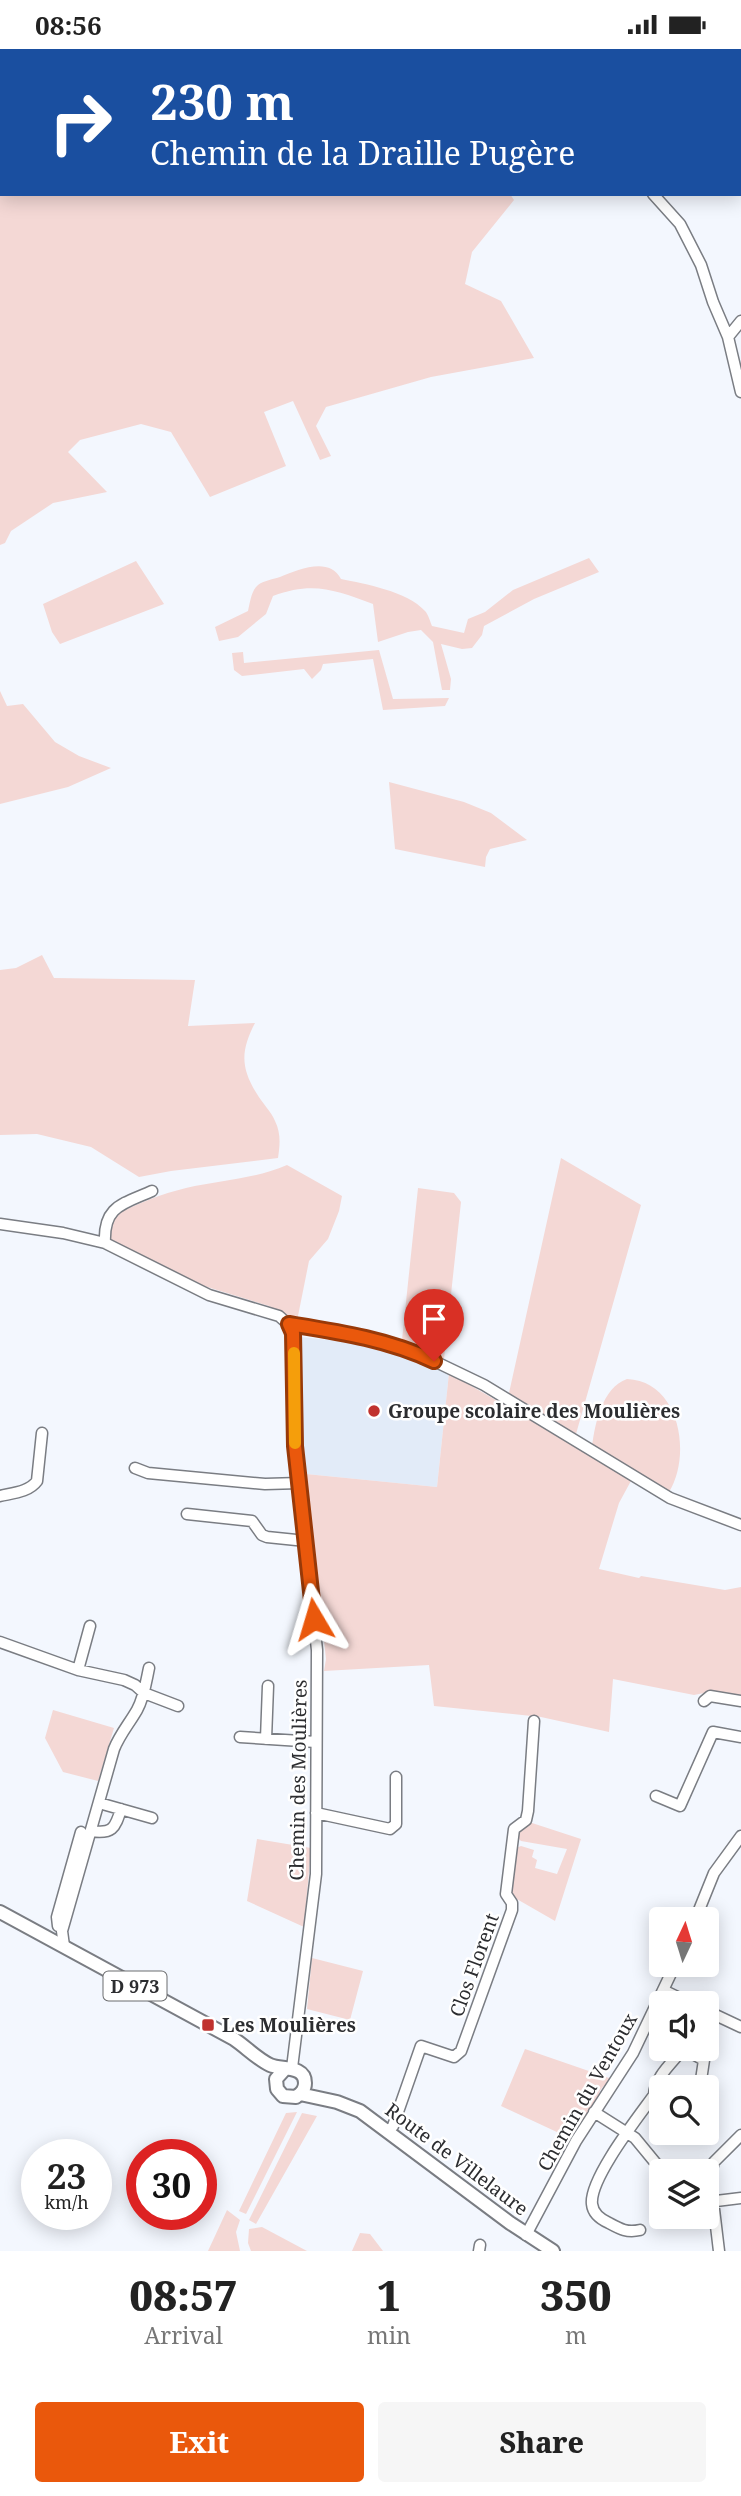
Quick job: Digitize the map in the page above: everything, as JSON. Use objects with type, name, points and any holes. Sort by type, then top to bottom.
[{"type":"main road","name":"D 973","points":[[0,1912],[234,2039],[268,2064],[284,2072]]},
{"type":"main road","points":[[284,2072],[300,2072],[305,2082],[299,2095],[292,2098],[283,2096],[276,2089],[284,2072]]},
{"type":"main road","name":"Route de Villelaure","points":[[305,2082],[337,2102],[360,2111],[526,2235],[553,2251]]},
{"type":"main road","name":"Route de Villelaure","points":[[299,2095],[337,2102]]},
{"type":"street","points":[[655,196],[680,224],[689,240],[728,337],[741,392]]},
{"type":"street","points":[[728,337],[741,321]]},
{"type":"street","points":[[105,1243],[106,1222],[113,1210],[152,1191]]},
{"type":"street","points":[[0,1224],[63,1233],[105,1243],[209,1294],[279,1317],[289,1324],[362,1336],[409,1349],[484,1384],[670,1497],[741,1525]]},
{"type":"street","name":"Chemin des Moulières","points":[[284,2072],[316,1874],[317,1650],[295,1446],[293,1333],[289,1324]]},
{"type":"street","points":[[0,1496],[26,1490],[37,1481],[42,1433]]},
{"type":"street","points":[[135,1468],[148,1473],[265,1484],[300,1483]]},
{"type":"street","points":[[187,1514],[252,1521],[262,1535],[267,1537],[306,1541]]},
{"type":"street","points":[[78,1670],[90,1626]]},
{"type":"street","points":[[0,1642],[78,1670],[124,1680],[144,1693],[178,1706]]},
{"type":"street","points":[[64,1946],[62,1923],[86,1832],[99,1803],[119,1736],[138,1709],[149,1668]]},
{"type":"street","points":[[266,1739],[268,1686]]},
{"type":"street","points":[[704,1701],[710,1696],[741,1701]]},
{"type":"street","name":"Clos Florent","points":[[388,2131],[393,2126],[421,2046],[454,2057],[461,2051],[507,1923],[512,1903],[506,1894],[514,1829],[526,1819],[528,1811],[534,1721]]},
{"type":"street","points":[[656,1796],[680,1806],[713,1732],[741,1737]]},
{"type":"street","points":[[240,1737],[316,1742]]},
{"type":"street","points":[[316,1813],[390,1829],[396,1824],[396,1777]]},
{"type":"street","points":[[99,1803],[152,1818]]},
{"type":"street","points":[[86,1832],[111,1830],[121,1809]]},
{"type":"street","points":[[700,1907],[714,1873],[741,1836]]},
{"type":"street","points":[[49,1938],[62,1923]]},
{"type":"street","name":"Chemin du Ventoux","points":[[526,2235],[594,2112],[633,2053],[669,1977]]},
{"type":"street","points":[[719,2016],[741,2026]]},
{"type":"street","points":[[640,2230],[626,2232],[600,2219],[592,2204],[593,2193],[616,2145],[654,2095],[661,2076],[673,2061]]},
{"type":"street","points":[[594,2112],[627,2132],[651,2159]]},
{"type":"street","points":[[717,2159],[741,2135]]},
{"type":"street","points":[[719,2201],[741,2198]]},
{"type":"street","points":[[715,2229],[719,2251]]},
{"type":"shaded area","points":[[0,196],[511,196],[514,200],[472,252],[465,284],[501,301],[534,358],[431,377],[326,407],[316,426],[331,456],[320,460],[293,401],[264,412],[286,466],[210,497],[171,432],[141,424],[80,440],[68,452],[107,492],[53,503],[11,531],[5,543],[0,545]]},
{"type":"shaded area","points":[[589,558],[599,572],[534,599],[484,626],[482,635],[472,648],[462,649],[441,644],[451,679],[450,690],[442,690],[433,642],[421,630],[378,642],[373,604],[335,591],[312,588],[273,596],[266,614],[238,637],[219,641],[215,627],[248,611],[252,594],[260,584],[304,568],[321,566],[336,572],[341,579],[385,589],[408,598],[425,611],[432,626],[464,633],[468,619],[485,612],[513,590]]},
{"type":"shaded area","points":[[136,561],[164,604],[60,644],[52,632],[43,604]]},
{"type":"shaded area","points":[[379,650],[393,699],[449,698],[445,706],[383,710],[373,659],[323,664],[312,679],[304,669],[242,676],[234,670],[232,653],[243,652],[244,663]]},
{"type":"shaded area","points":[[0,691],[7,706],[23,704],[55,742],[79,756],[111,768],[68,787],[0,804]]},
{"type":"shaded area","points":[[389,782],[464,802],[491,813],[527,840],[490,849],[485,867],[395,849]]},
{"type":"shaded area","points":[[42,955],[54,978],[195,980],[188,1026],[255,1023],[245,1050],[245,1067],[251,1084],[277,1126],[280,1139],[278,1158],[139,1177],[91,1147],[37,1134],[0,1135],[0,970],[16,968]]},
{"type":"shaded area","points":[[561,1158],[641,1205],[576,1434],[509,1393]]},
{"type":"shaded area","points":[[287,1165],[342,1196],[328,1239],[309,1261],[297,1321],[269,1306],[204,1286],[109,1240],[115,1215],[141,1203],[177,1190],[250,1176]]},
{"type":"shaded area","points":[[418,1188],[454,1193],[461,1202],[444,1359],[402,1340]]},
{"type":"shaded area","name":"Groupe scolaire des Moulières","points":[[301,1337],[385,1346],[449,1373],[437,1487],[306,1474],[302,1430]]},
{"type":"shaded area","points":[[449,1373],[632,1479],[619,1503],[599,1569],[639,1578],[641,1576],[725,1590],[741,1587],[741,1698],[709,1692],[694,1695],[613,1679],[609,1732],[541,1717],[434,1706],[429,1665],[324,1671],[326,1659],[306,1474],[437,1487]]},
{"type":"shaded area","points":[[627,1379],[645,1383],[659,1392],[670,1406],[676,1422],[680,1459],[669,1492],[592,1447],[601,1407],[611,1390]]},
{"type":"shaded area","points":[[53,1710],[114,1728],[98,1781],[63,1772],[45,1738]]},
{"type":"shaded area","points":[[529,1822],[581,1839],[555,1921],[515,1898],[511,1890],[516,1848],[521,1846],[534,1850],[532,1857],[537,1860],[535,1868],[557,1874],[567,1849],[521,1841],[518,1838],[518,1829]]},
{"type":"shaded area","points":[[257,1839],[311,1848],[304,1927],[247,1901]]},
{"type":"shaded area","points":[[312,1958],[363,1971],[350,2020],[307,2009]]},
{"type":"shaded area","points":[[525,2049],[612,2079],[601,2089],[599,2098],[574,2140],[501,2106]]},
{"type":"shaded area","points":[[297,2112],[246,2214],[239,2211],[286,2113]]},
{"type":"shaded area","points":[[302,2113],[317,2116],[256,2224],[249,2220]]},
{"type":"shaded area","points":[[227,2210],[240,2220],[236,2232],[240,2251],[208,2251]]},
{"type":"shaded area","points":[[262,2227],[307,2251],[251,2251],[248,2243],[249,2229]]},
{"type":"shaded area","points":[[360,2233],[370,2234],[383,2251],[352,2251]]},
{"type":"slow traffic","points":[[294,1353],[295,1443]]},
{"type":"place","name":"Groupe scolaire des Moulières","points":[[374,1411]]},
{"type":"place","name":"Les Moulières","points":[[208,2025]]},
{"type":"route","points":[[314,1619],[295,1446],[293,1333],[289,1324],[384,1341],[434,1361]]}]
